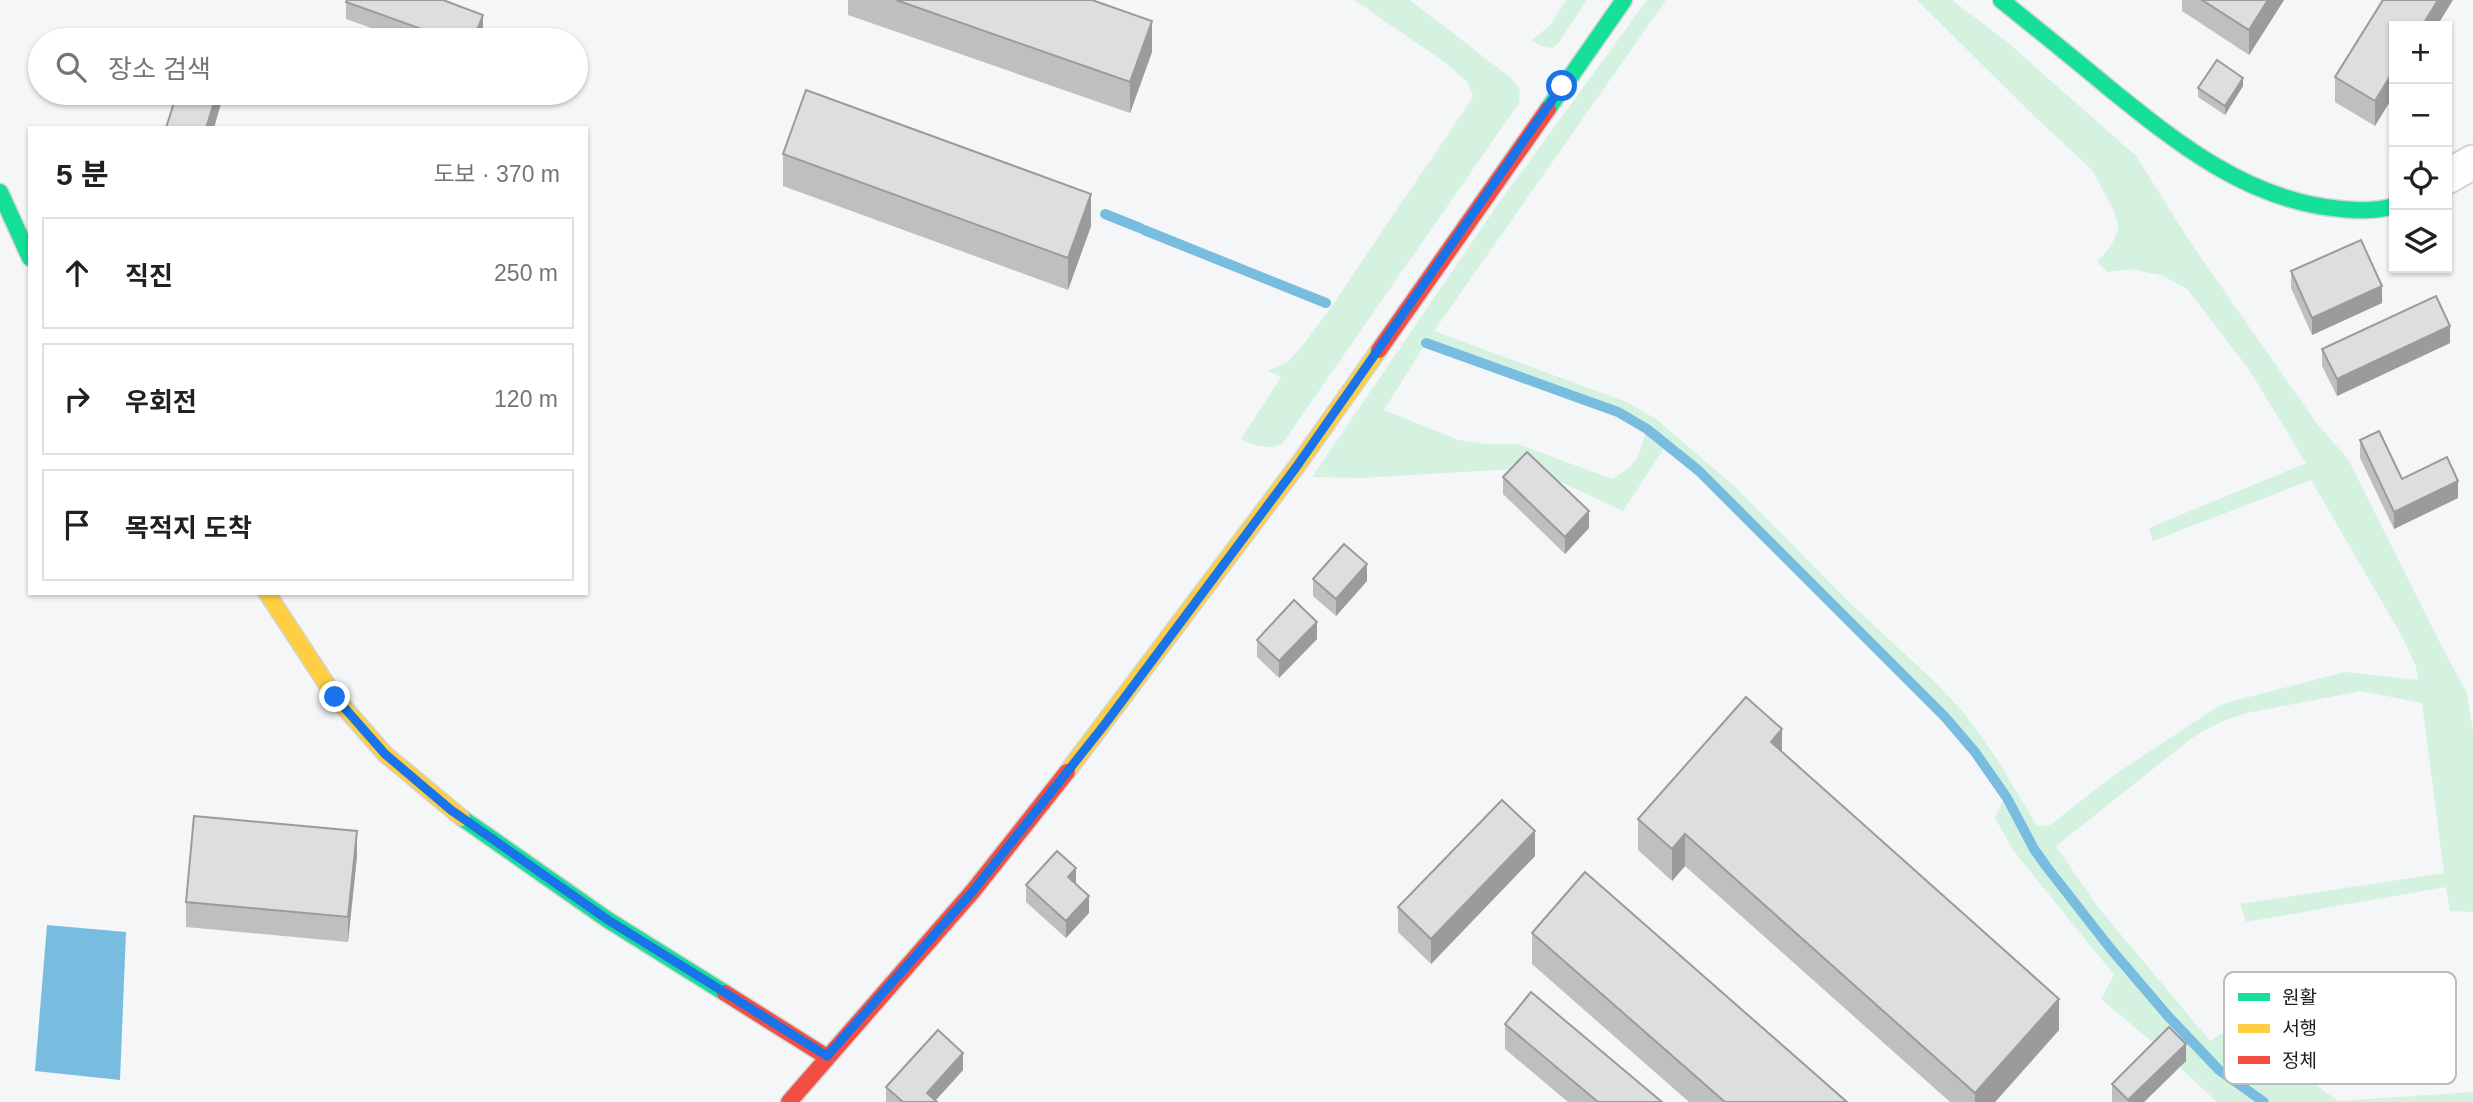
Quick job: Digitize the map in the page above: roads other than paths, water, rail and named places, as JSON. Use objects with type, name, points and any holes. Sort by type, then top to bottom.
[{"type":"street","points":[[789,1102],[973,891],[1105,724],[1297,466],[1624,0]]},
{"type":"street","points":[[2001,0],[2156,127],[2200,158],[2256,190],[2307,205],[2338,209],[2389,208]]},
{"type":"street","points":[[2452,174],[2473,162]]},
{"type":"street","points":[[0,192],[28,254]]},
{"type":"street","points":[[268,595],[335,697],[385,754],[451,810],[608,920],[827,1056]]},
{"type":"water","points":[[47,925],[126,932],[120,1080],[35,1071]]},
{"type":"waterway","points":[[1105,214],[1140,228]]},
{"type":"waterway","points":[[1144,230],[1326,303]]},
{"type":"waterway","points":[[1426,343],[1618,412],[1647,429],[1699,471],[1945,717],[1975,752],[2007,798],[2046,866],[2110,948],[2167,1015],[2224,1074]]},
{"type":"waterway","points":[[2239,1084],[2264,1102]]}]
